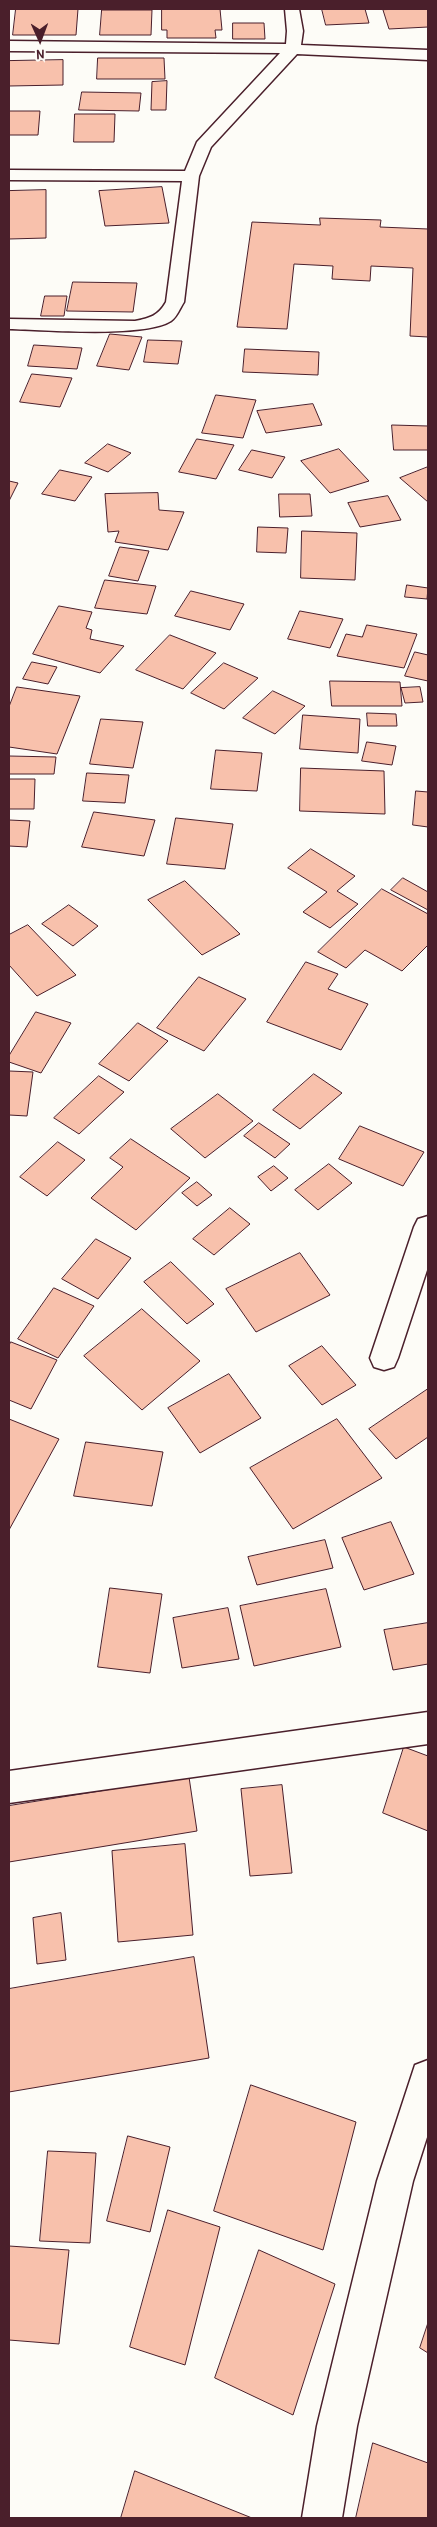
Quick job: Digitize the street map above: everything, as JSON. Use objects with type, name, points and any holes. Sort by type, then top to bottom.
[{"type":"street","points":[[9,324],[135,326],[156,322],[166,316],[175,302],[191,176],[203,145],[293,49],[295,31],[292,9]]},
{"type":"street","points":[[9,46],[293,49],[428,55]]},
{"type":"street","points":[[9,175],[191,176]]},
{"type":"street","points":[[384,1358],[428,1227]]},
{"type":"street","points":[[9,1787],[428,1728]]},
{"type":"street","points":[[322,2518],[337,2426],[395,2181],[428,2078]]},
{"type":"building","points":[[16,9],[78,9],[76,35],[13,35]]},
{"type":"building","points":[[162,9],[220,9],[222,30],[215,30],[216,38],[167,38],[167,30],[162,30]]},
{"type":"building","points":[[322,9],[365,9],[369,23],[326,25]]},
{"type":"building","points":[[428,9],[428,27],[389,29],[383,10]]},
{"type":"building","points":[[102,10],[152,10],[151,35],[100,35]]},
{"type":"building","points":[[233,23],[264,23],[265,39],[233,39]]},
{"type":"building","points":[[98,58],[164,58],[165,79],[97,79]]},
{"type":"building","points":[[63,60],[63,85],[9,86],[9,61]]},
{"type":"building","points":[[167,81],[166,110],[151,110],[152,82]]},
{"type":"building","points":[[82,92],[141,93],[139,111],[79,110]]},
{"type":"building","points":[[9,111],[40,111],[38,135],[9,135]]},
{"type":"building","points":[[75,114],[115,114],[114,142],[74,142]]},
{"type":"building","points":[[162,187],[169,223],[105,226],[99,191]]},
{"type":"building","points":[[46,190],[46,238],[9,239],[9,191]]},
{"type":"building","points":[[320,218],[381,220],[380,227],[428,229],[428,337],[410,336],[413,268],[371,266],[370,281],[332,279],[333,266],[294,264],[287,329],[237,327],[252,222],[320,225]]},
{"type":"building","points":[[73,282],[137,283],[133,312],[67,311]]},
{"type":"building","points":[[45,296],[67,296],[64,316],[41,316]]},
{"type":"building","points":[[110,334],[142,337],[129,370],[97,366]]},
{"type":"building","points":[[148,340],[182,341],[178,364],[144,362]]},
{"type":"building","points":[[34,345],[82,348],[77,369],[28,366]]},
{"type":"building","points":[[245,349],[319,352],[318,375],[243,372]]},
{"type":"building","points":[[32,374],[72,378],[60,407],[20,402]]},
{"type":"building","points":[[216,395],[256,400],[243,438],[202,433]]},
{"type":"building","points":[[313,404],[322,425],[266,433],[257,411]]},
{"type":"building","points":[[392,425],[428,426],[428,450],[394,450]]},
{"type":"building","points":[[197,439],[234,445],[216,479],[179,472]]},
{"type":"building","points":[[108,444],[131,453],[108,472],[85,463]]},
{"type":"building","points":[[339,449],[369,481],[330,493],[301,461]]},
{"type":"building","points":[[252,450],[285,457],[272,478],[239,470]]},
{"type":"building","points":[[428,467],[428,502],[400,478]]},
{"type":"building","points":[[60,470],[92,477],[75,501],[42,494]]},
{"type":"building","points":[[9,481],[18,483],[9,501]]},
{"type":"building","points":[[158,493],[159,510],[184,512],[168,550],[115,542],[119,531],[108,532],[105,494]]},
{"type":"building","points":[[279,494],[310,494],[312,516],[280,517]]},
{"type":"building","points":[[388,496],[401,520],[360,527],[348,503]]},
{"type":"building","points":[[258,527],[288,528],[286,553],[257,552]]},
{"type":"building","points":[[302,531],[357,533],[355,580],[301,578]]},
{"type":"building","points":[[120,547],[149,551],[138,581],[109,576]]},
{"type":"building","points":[[105,580],[156,586],[147,614],[95,608]]},
{"type":"building","points":[[407,585],[428,588],[427,599],[405,597]]},
{"type":"building","points":[[191,591],[244,604],[230,630],[175,616]]},
{"type":"building","points":[[59,606],[92,612],[86,628],[92,630],[90,639],[124,646],[100,673],[33,654]]},
{"type":"building","points":[[300,611],[343,619],[330,648],[288,639]]},
{"type":"building","points":[[367,625],[417,634],[404,668],[337,656],[346,634],[362,637]]},
{"type":"building","points":[[170,635],[216,653],[183,689],[136,670]]},
{"type":"building","points":[[415,652],[428,655],[428,681],[405,676]]},
{"type":"building","points":[[32,662],[57,667],[48,684],[23,679]]},
{"type":"building","points":[[224,663],[258,678],[224,709],[191,693]]},
{"type":"building","points":[[330,681],[400,682],[402,706],[332,706]]},
{"type":"building","points":[[17,687],[80,696],[57,754],[9,747],[9,707]]},
{"type":"building","points":[[420,687],[423,702],[405,703],[401,688]]},
{"type":"building","points":[[273,691],[305,706],[275,734],[243,718]]},
{"type":"building","points":[[367,713],[396,714],[397,726],[368,726]]},
{"type":"building","points":[[303,715],[360,719],[358,753],[300,749]]},
{"type":"building","points":[[101,719],[143,722],[133,768],[90,764]]},
{"type":"building","points":[[367,742],[396,746],[392,765],[362,761]]},
{"type":"building","points":[[216,750],[262,753],[257,791],[211,789]]},
{"type":"building","points":[[9,756],[56,757],[54,774],[9,774]]},
{"type":"building","points":[[301,768],[384,771],[385,814],[300,811]]},
{"type":"building","points":[[87,773],[129,775],[125,803],[83,801]]},
{"type":"building","points":[[9,779],[35,779],[34,809],[9,809]]},
{"type":"building","points":[[416,791],[428,792],[428,827],[413,825]]},
{"type":"building","points":[[94,812],[155,820],[144,856],[82,847]]},
{"type":"building","points":[[176,818],[233,824],[225,869],[167,864]]},
{"type":"building","points":[[9,820],[30,821],[27,847],[9,846]]},
{"type":"building","points":[[311,849],[355,876],[337,891],[358,904],[330,928],[303,912],[327,892],[288,868]]},
{"type":"building","points":[[403,878],[428,892],[428,910],[391,890]]},
{"type":"building","points":[[185,881],[240,934],[202,955],[148,900]]},
{"type":"building","points":[[382,889],[428,914],[428,945],[402,971],[365,950],[346,968],[318,952]]},
{"type":"building","points":[[69,905],[98,926],[73,946],[42,924]]},
{"type":"building","points":[[28,925],[76,975],[37,996],[9,965],[9,935]]},
{"type":"building","points":[[306,962],[338,974],[328,989],[368,1004],[341,1050],[267,1022]]},
{"type":"building","points":[[199,977],[246,999],[204,1051],[157,1028]]},
{"type":"building","points":[[36,1012],[71,1023],[41,1073],[9,1062],[9,1056]]},
{"type":"building","points":[[138,1023],[168,1041],[129,1081],[99,1064]]},
{"type":"building","points":[[9,1071],[33,1072],[27,1116],[9,1115]]},
{"type":"building","points":[[314,1074],[342,1093],[300,1129],[273,1110]]},
{"type":"building","points":[[99,1076],[124,1092],[79,1134],[54,1118]]},
{"type":"building","points":[[218,1094],[253,1121],[205,1158],[171,1129]]},
{"type":"building","points":[[259,1123],[290,1144],[275,1158],[244,1136]]},
{"type":"building","points":[[360,1126],[424,1152],[403,1186],[339,1159]]},
{"type":"building","points":[[131,1139],[190,1178],[136,1230],[91,1198],[123,1167],[110,1158]]},
{"type":"building","points":[[58,1142],[85,1160],[47,1196],[20,1177]]},
{"type":"building","points":[[329,1164],[352,1183],[318,1210],[295,1190]]},
{"type":"building","points":[[274,1166],[288,1178],[271,1191],[258,1177]]},
{"type":"building","points":[[197,1182],[212,1195],[197,1206],[182,1193]]},
{"type":"building","points":[[230,1208],[250,1224],[214,1255],[193,1239]]},
{"type":"building","points":[[96,1239],[131,1258],[98,1299],[62,1279]]},
{"type":"building","points":[[300,1253],[330,1295],[256,1332],[226,1289]]},
{"type":"building","points":[[171,1262],[214,1304],[187,1324],[144,1282]]},
{"type":"building","points":[[54,1288],[94,1306],[58,1358],[18,1339]]},
{"type":"building","points":[[142,1309],[200,1361],[142,1410],[84,1356]]},
{"type":"building","points":[[11,1342],[57,1360],[31,1409],[9,1400],[9,1346]]},
{"type":"building","points":[[322,1346],[356,1385],[322,1405],[289,1366]]},
{"type":"building","points":[[229,1374],[261,1418],[200,1453],[168,1408]]},
{"type":"building","points":[[428,1389],[428,1437],[396,1459],[369,1429]]},
{"type":"building","points":[[9,1419],[59,1439],[9,1530]]},
{"type":"building","points":[[337,1419],[382,1478],[293,1529],[250,1468]]},
{"type":"building","points":[[86,1442],[163,1452],[152,1506],[74,1496]]},
{"type":"building","points":[[391,1522],[414,1574],[364,1590],[342,1538]]},
{"type":"building","points":[[325,1540],[333,1568],[257,1585],[248,1557]]},
{"type":"building","points":[[110,1588],[162,1594],[150,1673],[98,1667]]},
{"type":"building","points":[[326,1589],[341,1647],[254,1666],[240,1606]]},
{"type":"building","points":[[228,1608],[239,1659],[182,1668],[173,1618]]},
{"type":"building","points":[[428,1623],[428,1664],[393,1670],[384,1630]]},
{"type":"building","points":[[404,1747],[428,1756],[428,1831],[383,1813]]},
{"type":"building","points":[[189,1777],[197,1831],[9,1862],[9,1806]]},
{"type":"building","points":[[282,1785],[292,1873],[250,1876],[241,1789]]},
{"type":"building","points":[[185,1844],[193,1935],[118,1942],[112,1851]]},
{"type":"building","points":[[61,1913],[66,1960],[37,1964],[33,1918]]},
{"type":"building","points":[[194,1957],[209,2058],[9,2092],[9,1989]]},
{"type":"building","points":[[251,2085],[356,2122],[323,2250],[214,2211]]},
{"type":"building","points":[[128,2136],[170,2147],[150,2232],[107,2221]]},
{"type":"building","points":[[48,2151],[96,2153],[90,2243],[40,2241]]},
{"type":"building","points":[[168,2210],[220,2227],[185,2365],[130,2347]]},
{"type":"building","points":[[9,2246],[69,2250],[59,2344],[9,2340]]},
{"type":"building","points":[[259,2250],[335,2284],[293,2415],[215,2378]]},
{"type":"building","points":[[428,2323],[428,2353],[420,2348]]},
{"type":"building","points":[[373,2443],[428,2463],[428,2518],[356,2518]]},
{"type":"building","points":[[135,2471],[252,2518],[121,2518]]}]
